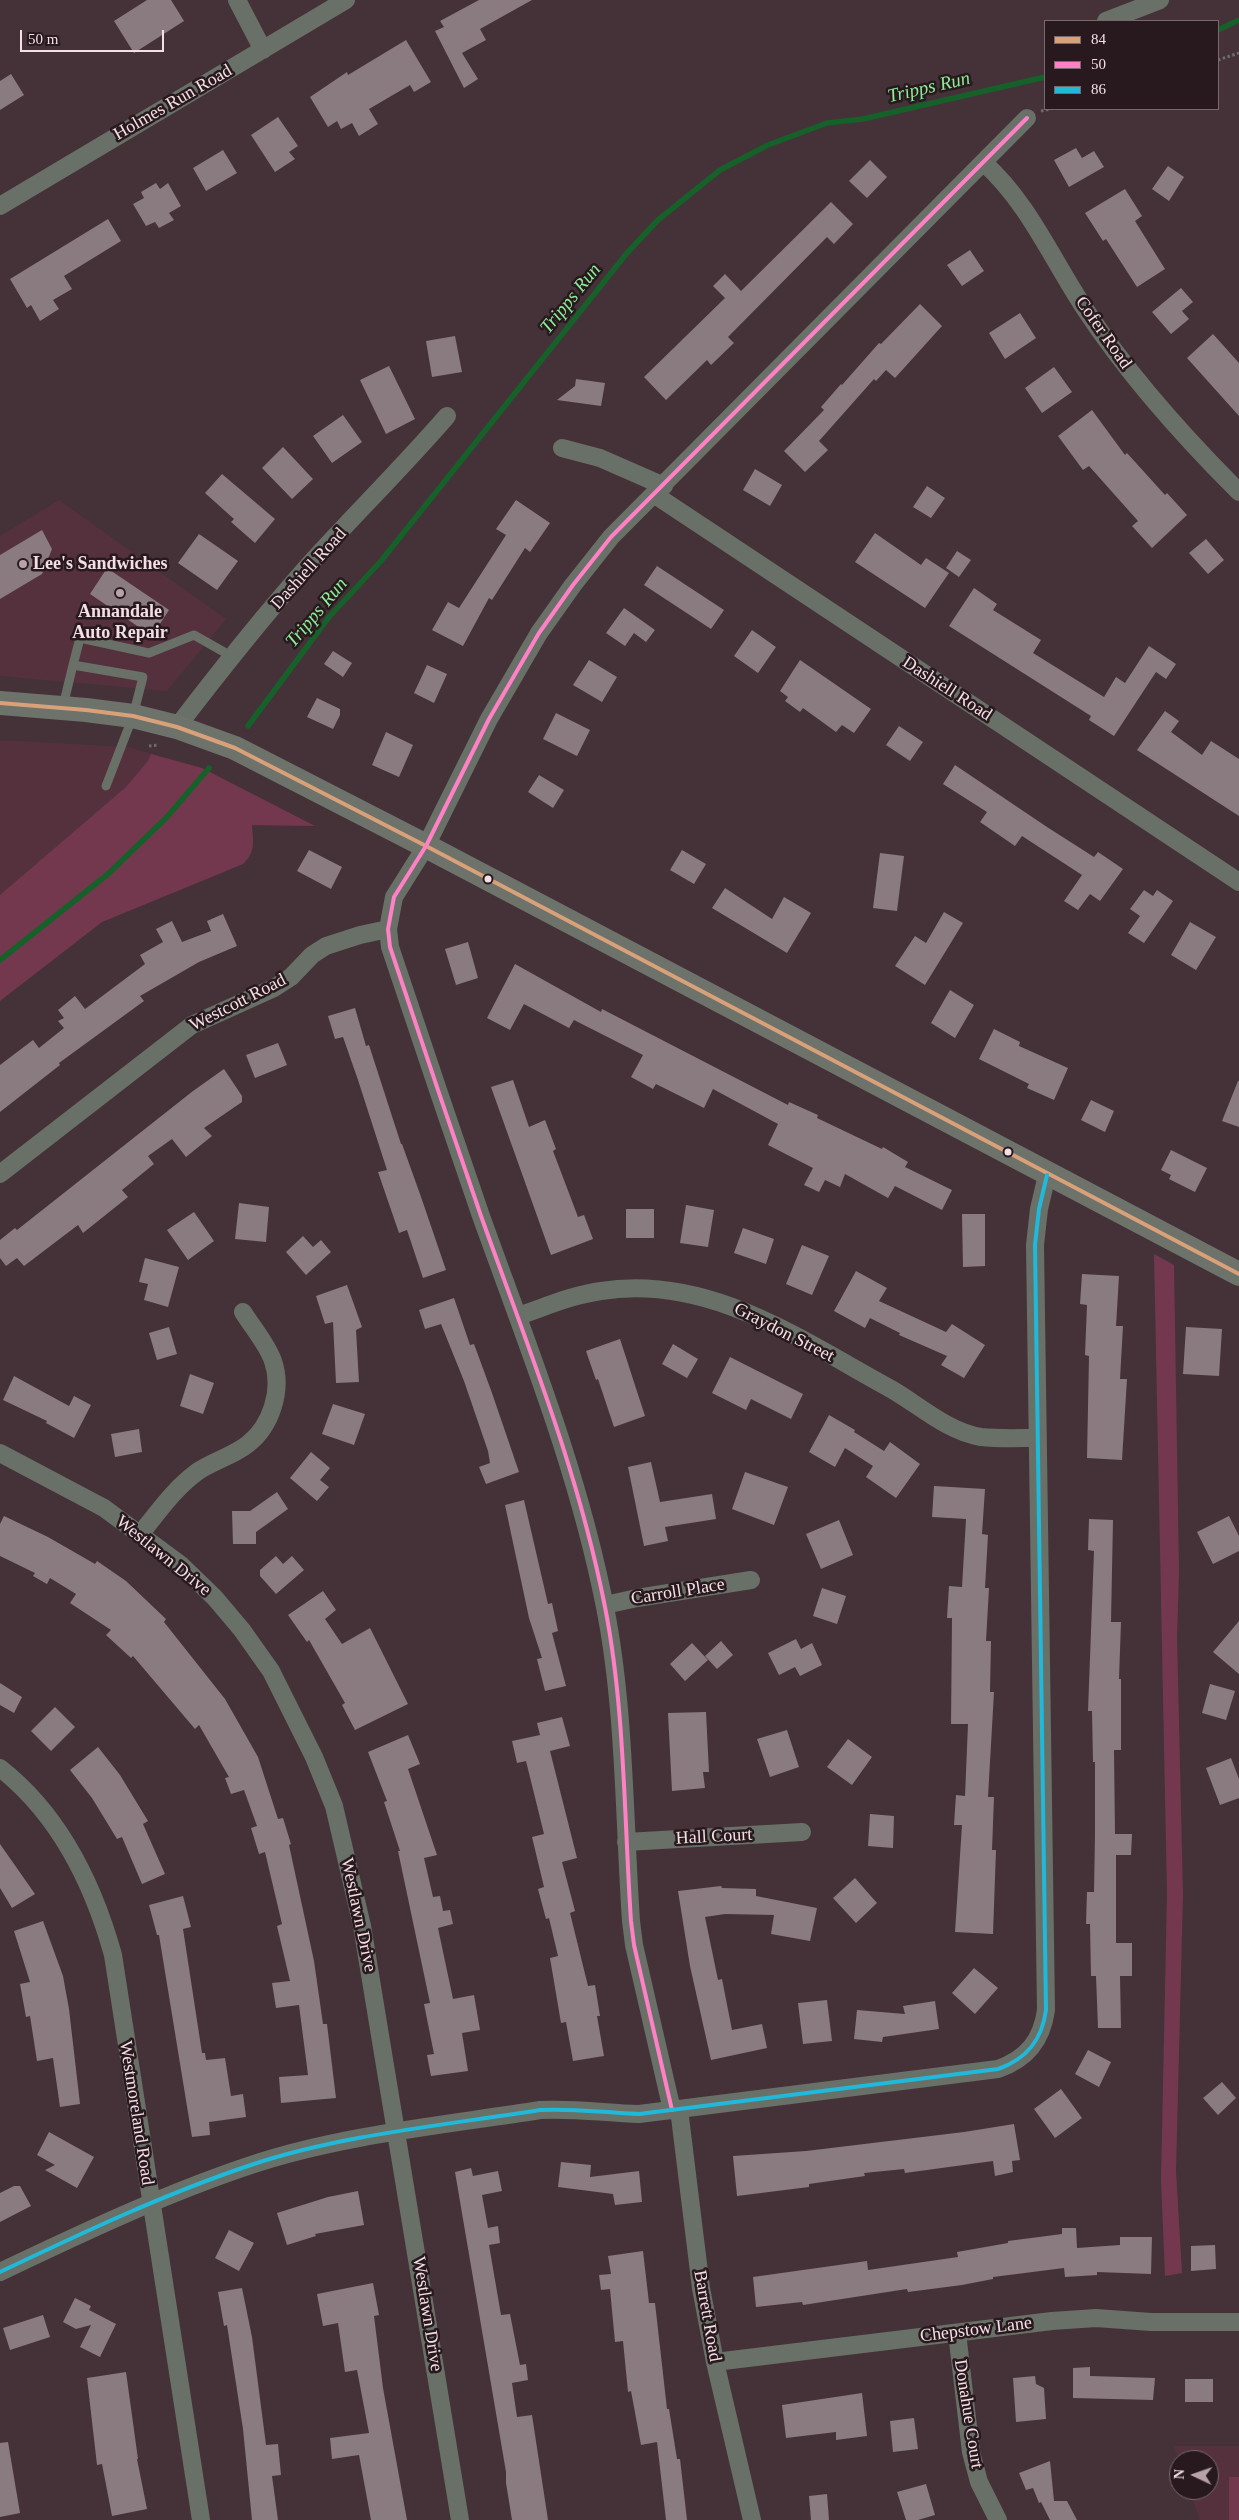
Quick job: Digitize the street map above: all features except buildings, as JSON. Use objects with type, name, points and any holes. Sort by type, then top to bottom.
[{"type":"main road","points":[[0,703],[133,716],[177,727],[235,748],[426,846],[1047,1175],[1239,1274]]},
{"type":"street","points":[[237,0],[263,50]]},
{"type":"street","name":"Holmes Run Road","points":[[0,206],[346,0]]},
{"type":"street","points":[[1109,20],[1160,0]]},
{"type":"street","points":[[388,929],[394,897],[426,846],[489,719],[539,633],[611,537],[660,490],[1027,118]]},
{"type":"street","name":"Cofer Road","points":[[984,163],[1011,191],[1085,310],[1125,365],[1166,416],[1239,492]]},
{"type":"street","name":"Dashiell Road","points":[[177,727],[231,656],[308,567],[390,481],[447,416]]},
{"type":"street","name":"Dashiell Road","points":[[562,448],[600,458],[660,490],[1239,882]]},
{"type":"street","name":"Westcott Road","points":[[0,1174],[192,1025],[274,988],[291,977],[312,955],[326,946],[360,935],[388,929]]},
{"type":"street","name":"Barrett Road","points":[[388,929],[390,947],[481,1215],[568,1459],[605,1605],[617,1692],[634,1945],[675,2109],[701,2288],[715,2362],[752,2520]]},
{"type":"street","points":[[0,2272],[150,2202],[260,2162],[310,2148],[540,2110],[565,2108],[630,2114],[998,2070],[1013,2064],[1026,2054],[1037,2041],[1044,2025],[1046,2010],[1035,1245],[1039,1210],[1047,1175]]},
{"type":"street","name":"Graydon Street","points":[[518,1316],[568,1298],[600,1291],[637,1287],[670,1289],[704,1296],[736,1307],[811,1346],[911,1400],[961,1431],[980,1436],[1037,1438]]},
{"type":"street","points":[[141,1534],[177,1488],[199,1470],[247,1444],[260,1432],[270,1416],[276,1398],[277,1379],[273,1361],[243,1312]]},
{"type":"street","name":"Westlawn Drive","points":[[0,1453],[104,1508],[141,1534],[188,1572],[215,1598],[242,1630],[271,1671],[314,1758],[334,1806],[351,1872],[362,1926],[460,2520]]},
{"type":"street","name":"Carroll Place","points":[[605,1605],[637,1598],[752,1580]]},
{"type":"street","name":"Westmoreland Road","points":[[0,1768],[19,1783],[45,1812],[68,1845],[89,1884],[103,1919],[113,1955],[150,2202],[202,2520]]},
{"type":"street","name":"Hall Court","points":[[626,1842],[802,1832]]},
{"type":"street","name":"Chepstow Lane","points":[[715,2362],[1052,2321],[1096,2318],[1151,2322],[1239,2322]]},
{"type":"street","name":"Donahue Court","points":[[957,2333],[971,2452],[979,2482],[998,2520]]},
{"type":"lane","points":[[63,709],[80,638],[149,653],[194,635],[231,656]]},
{"type":"lane","points":[[74,665],[143,677],[133,716],[106,786]]},
{"type":"path","points":[[1219,60],[1239,53]]},
{"type":"shaded area","points":[[59,500],[226,619],[167,691],[0,676],[0,536]]},
{"type":"shaded area","points":[[0,740],[127,747],[202,768],[315,826],[206,825],[225,872],[102,922],[0,1001]]},
{"type":"shaded area","points":[[151,754],[202,768],[315,826],[252,825],[252,851],[243,864],[102,922],[0,1001],[0,895],[126,787],[148,761]]},
{"type":"shaded area","points":[[1154,1254],[1174,1265],[1179,1573],[1177,1636],[1183,1894],[1176,2171],[1182,2273],[1165,2276],[1161,2180],[1167,1894]]},
{"type":"shaded area","points":[[1174,2446],[1239,2446],[1239,2520],[1200,2520],[1193,2500],[1219,2500],[1219,2450],[1175,2450]]},
{"type":"shaded area","points":[[1229,2477],[1239,2477],[1239,2520],[1229,2520]]},
{"type":"waterway","name":"Tripps Run","points":[[1219,30],[1239,20]]},
{"type":"waterway","name":"Tripps Run","points":[[248,726],[329,617],[381,561],[627,253],[658,220],[720,170],[768,145],[827,123],[863,119],[1044,77]]},
{"type":"waterway","name":"Tripps Run","points":[[0,960],[108,874],[167,817],[209,768]]},
{"type":"transit line","name":"50","points":[[672,2110],[634,1945],[617,1684],[612,1645],[594,1556],[581,1507],[550,1409],[446,1115],[390,947],[388,929],[394,897],[426,846],[489,719],[539,633],[573,585],[611,537],[1027,118]]},
{"type":"transit line","name":"84","points":[[0,703],[133,716],[177,727],[235,748],[426,846],[1239,1274]]},
{"type":"transit line","name":"86","points":[[0,2272],[187,2188],[251,2165],[357,2138],[540,2110],[639,2114],[998,2069],[1025,2054],[1037,2039],[1046,2010],[1035,1245],[1039,1209],[1047,1175]]},
{"type":"place","name":"Lee's Sandwiches","points":[[23,564]]},
{"type":"place","name":"Annandale Auto Repair","points":[[120,593]]}]
